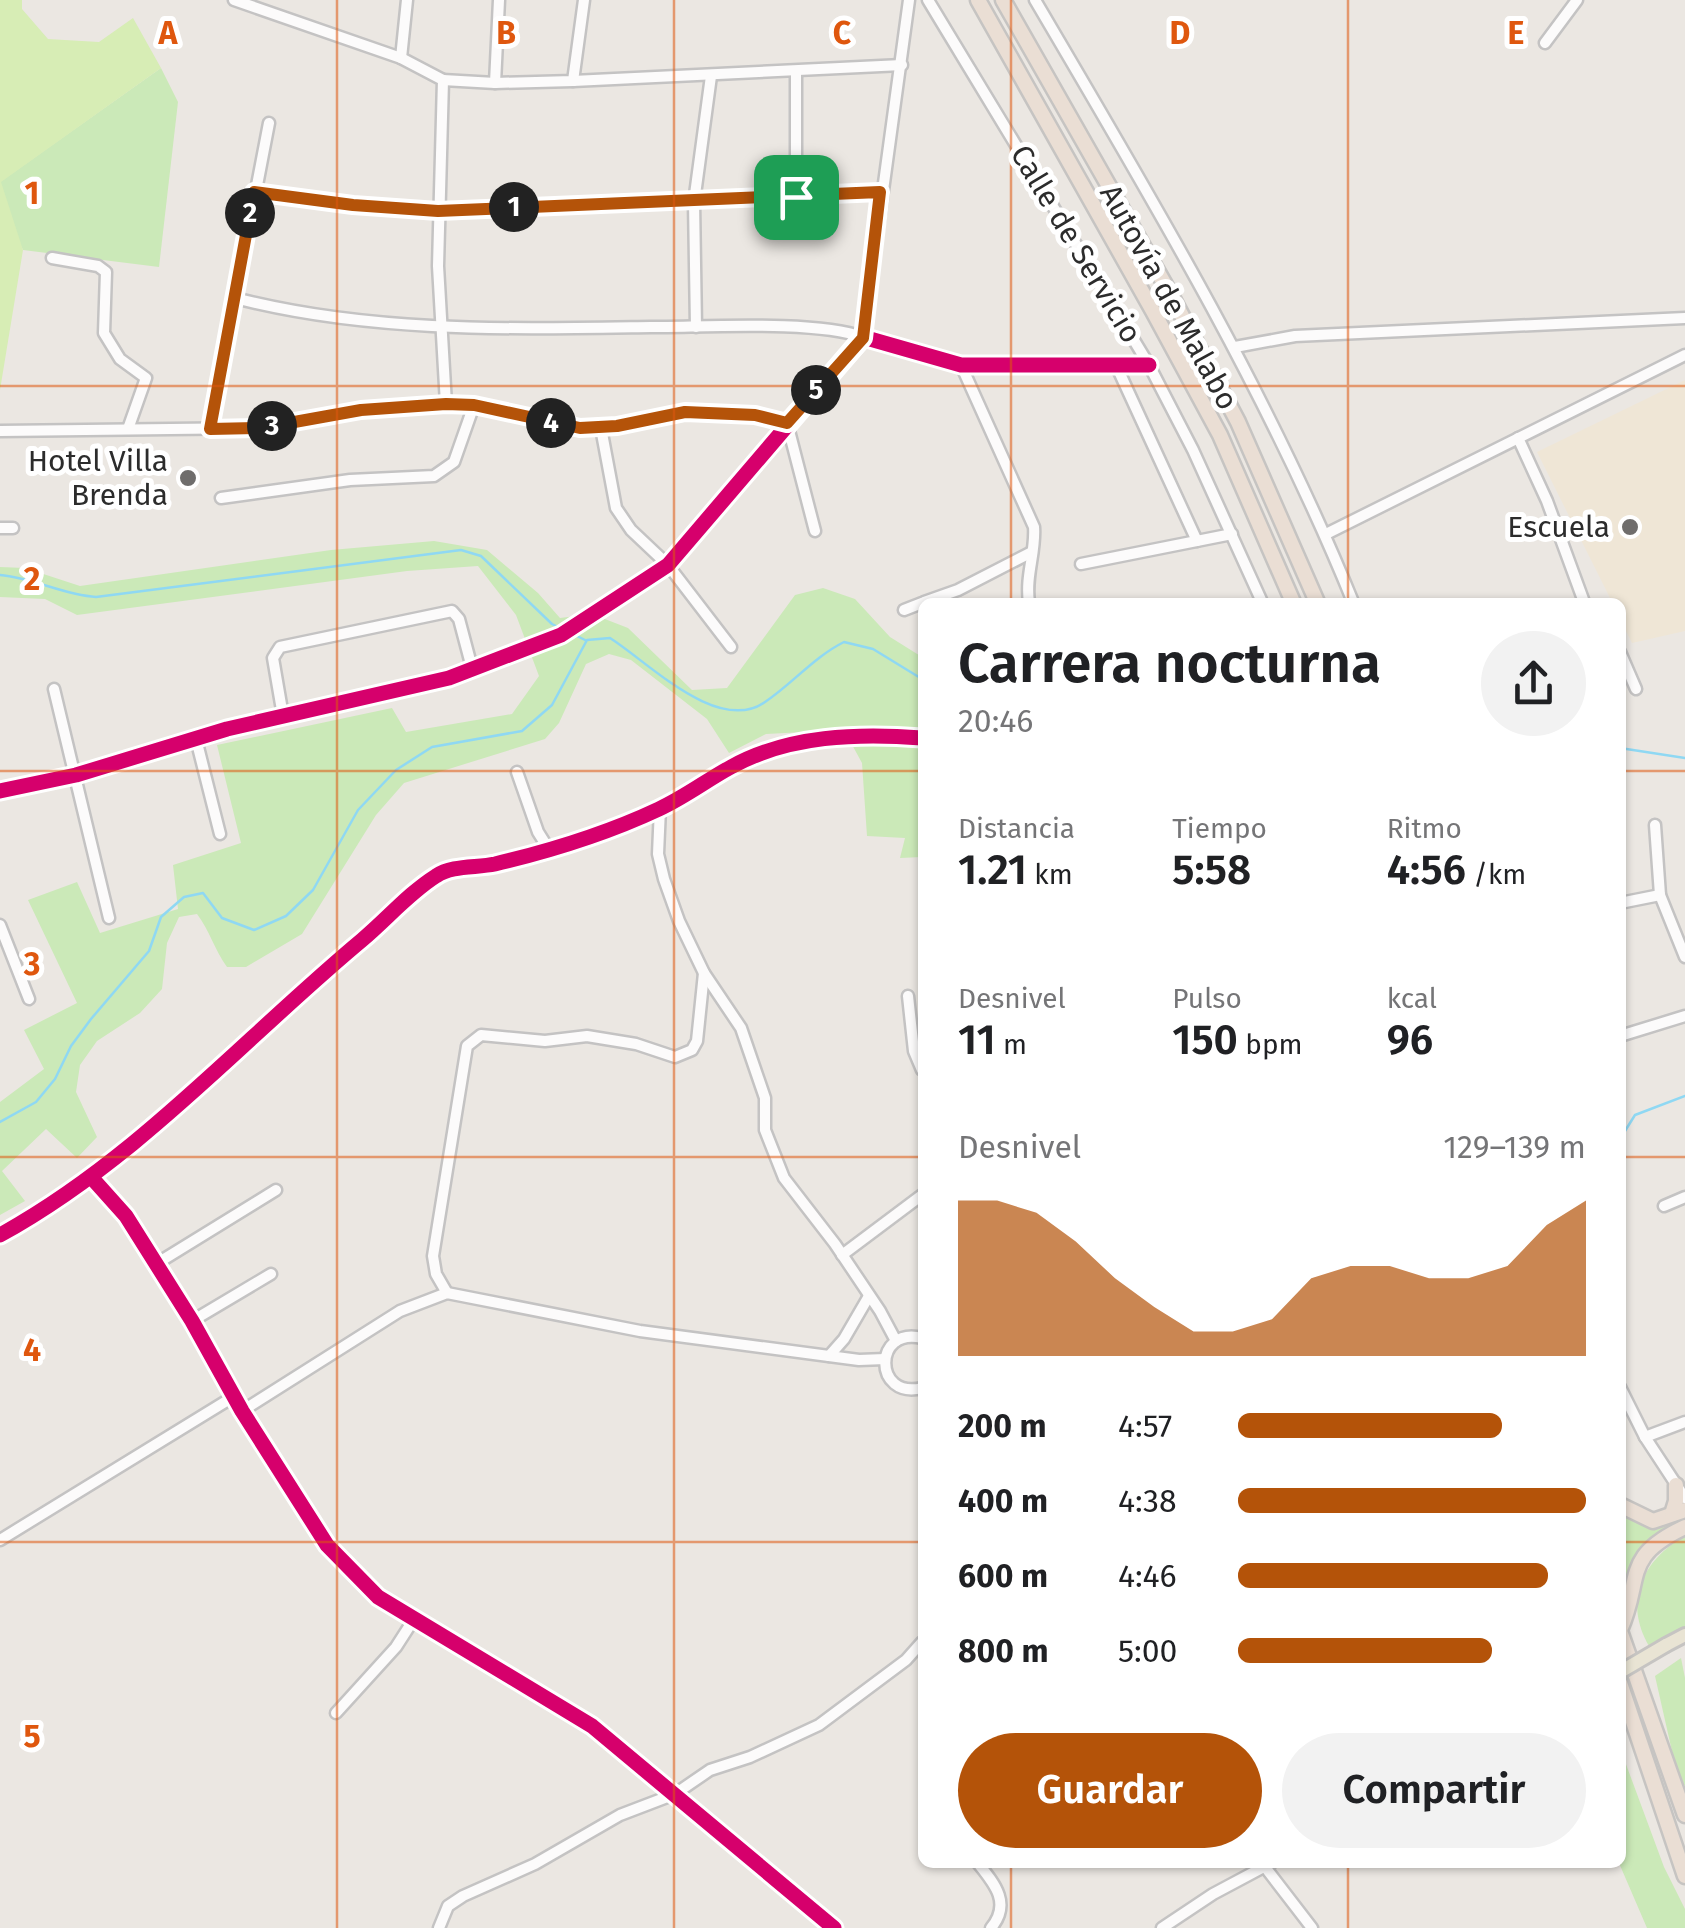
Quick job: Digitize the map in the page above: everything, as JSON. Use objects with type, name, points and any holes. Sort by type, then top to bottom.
[{"type":"highway","name":"Autovía de Malabo","points":[[978,0],[1220,435],[1291,598]]},
{"type":"highway","name":"Autovía de Malabo","points":[[1003,0],[1172,297],[1238,422],[1316,598]]},
{"type":"highway","points":[[1626,1509],[1654,1522],[1679,1512],[1676,1501],[1680,1491]]},
{"type":"highway","points":[[1626,1618],[1639,1564],[1656,1543],[1685,1527]]},
{"type":"highway","points":[[1626,1648],[1685,1816]]},
{"type":"highway","points":[[1626,1701],[1685,1876]]},
{"type":"main road","points":[[1626,1668],[1685,1635]]},
{"type":"street","points":[[234,0],[401,58],[443,80],[573,81],[902,66]]},
{"type":"street","points":[[401,58],[406,0]]},
{"type":"street","points":[[495,83],[499,0]]},
{"type":"street","points":[[573,81],[584,0]]},
{"type":"street","points":[[0,791],[76,776],[283,716],[424,685],[562,635],[668,565],[863,338],[909,0]]},
{"type":"street","name":"Calle de Servicio","points":[[928,0],[1148,365],[1260,598]]},
{"type":"street","points":[[1035,0],[1234,347],[1326,534],[1351,598]]},
{"type":"street","points":[[1545,43],[1577,0]]},
{"type":"street","points":[[796,72],[796,197]]},
{"type":"street","points":[[696,327],[694,202],[711,76]]},
{"type":"street","points":[[443,80],[438,211],[446,404]]},
{"type":"street","points":[[210,429],[269,123]]},
{"type":"street","points":[[254,192],[438,211],[880,192]]},
{"type":"street","points":[[52,258],[98,266],[106,272],[104,333],[120,359],[146,378],[128,428]]},
{"type":"street","points":[[235,298],[308,314],[443,326],[847,332],[961,364],[1148,365]]},
{"type":"street","points":[[1234,347],[1295,336],[1685,318]]},
{"type":"street","points":[[1326,534],[1685,355]]},
{"type":"street","points":[[961,364],[1034,527],[1029,598]]},
{"type":"street","points":[[1116,365],[1197,540]]},
{"type":"street","points":[[0,432],[261,428],[361,410],[446,404],[474,405],[559,425],[601,428],[685,412],[755,415],[787,423]]},
{"type":"street","points":[[222,498],[350,480],[434,476],[454,462],[474,405]]},
{"type":"street","points":[[787,423],[815,531]]},
{"type":"street","points":[[601,428],[616,508],[631,530],[668,565],[730,648]]},
{"type":"street","points":[[1518,438],[1547,501],[1583,598]]},
{"type":"street","points":[[0,528],[13,528]]},
{"type":"street","points":[[1081,564],[1232,534]]},
{"type":"street","points":[[936,598],[1032,552]]},
{"type":"street","points":[[904,610],[918,605]]},
{"type":"street","points":[[283,716],[273,658],[280,647],[452,611],[459,619],[472,668]]},
{"type":"street","points":[[1626,666],[1636,689]]},
{"type":"street","points":[[54,689],[109,918]]},
{"type":"street","points":[[0,1235],[53,1206],[92,1178],[442,872],[492,864],[548,848],[660,808],[731,767],[787,745],[824,738],[918,738]]},
{"type":"street","points":[[196,739],[220,834]]},
{"type":"street","points":[[517,772],[538,832],[548,848]]},
{"type":"street","points":[[660,808],[658,854],[678,921],[704,973],[742,1028],[766,1098],[765,1130],[784,1178],[842,1255],[896,1341]]},
{"type":"street","points":[[1655,825],[1660,895],[1685,957]]},
{"type":"street","points":[[1626,903],[1660,895]]},
{"type":"street","points":[[0,925],[29,999]]},
{"type":"street","points":[[446,1293],[436,1274],[433,1256],[467,1046],[481,1035],[544,1041],[587,1036],[636,1044],[675,1057],[684,1055],[697,1041],[704,973]]},
{"type":"street","points":[[908,996],[918,1061]]},
{"type":"street","points":[[1626,1032],[1685,1016]]},
{"type":"street","points":[[92,1178],[126,1216],[326,1545],[378,1597],[592,1726],[834,1928]]},
{"type":"street","points":[[156,1264],[276,1190]]},
{"type":"street","points":[[1664,1206],[1685,1197]]},
{"type":"street","points":[[842,1255],[918,1198]]},
{"type":"street","points":[[192,1321],[271,1274]]},
{"type":"street","points":[[242,1411],[400,1311],[446,1293],[640,1331],[859,1360],[885,1359]]},
{"type":"street","points":[[829,1356],[868,1296]]},
{"type":"street","points":[[918,1337],[896,1341],[885,1359],[894,1383],[910,1390],[918,1389]]},
{"type":"street","points":[[0,1540],[233,1396]]},
{"type":"street","points":[[1626,1399],[1645,1438],[1680,1491]]},
{"type":"street","points":[[1645,1438],[1685,1422]]},
{"type":"street","points":[[336,1712],[396,1647],[414,1619]]},
{"type":"street","points":[[439,1928],[448,1906],[463,1896],[534,1864],[620,1815],[676,1794],[710,1770],[750,1758],[819,1725],[906,1660],[918,1646]]},
{"type":"street","points":[[982,1868],[1000,1891],[1002,1907],[996,1927]]},
{"type":"street","points":[[1162,1928],[1213,1894],[1263,1868]]},
{"type":"street","points":[[1271,1868],[1312,1928]]},
{"type":"shaded area","name":"Escuela","points":[[1685,380],[1685,631],[1632,643],[1626,631],[1626,598],[1610,598],[1537,452]]},
{"type":"green space","points":[[0,0],[22,0],[22,9],[48,39],[99,42],[133,18],[161,68],[1,182],[23,250],[0,390]]},
{"type":"green space","points":[[161,68],[178,102],[159,267],[23,250],[0,201],[0,182]]},
{"type":"green space","points":[[434,541],[487,550],[538,593],[560,618],[592,614],[628,628],[692,690],[727,688],[795,595],[823,588],[855,599],[890,637],[918,654],[918,857],[900,858],[905,838],[867,836],[862,763],[844,730],[766,734],[729,753],[707,719],[631,660],[609,654],[586,664],[559,723],[545,739],[404,783],[376,815],[302,934],[246,967],[227,967],[197,914],[179,917],[167,943],[162,989],[140,1013],[97,1041],[80,1065],[76,1092],[97,1137],[77,1158],[46,1129],[2,1171],[25,1201],[0,1215],[0,1102],[44,1069],[24,1030],[77,1003],[28,900],[77,882],[100,933],[178,909],[173,865],[241,843],[217,745],[392,708],[406,732],[512,714],[539,676],[516,615],[478,566],[407,571],[77,615],[45,599],[0,597],[0,567],[25,568],[80,586],[331,550]]},
{"type":"green space","points":[[1626,1513],[1648,1524],[1685,1521],[1647,1547],[1629,1604]]},
{"type":"green space","points":[[1685,1536],[1685,1627],[1649,1646],[1638,1614],[1641,1583],[1658,1557]]},
{"type":"green space","points":[[1681,1658],[1685,1678],[1685,1787],[1674,1760],[1655,1676]]},
{"type":"green space","points":[[1626,1764],[1664,1867],[1685,1909],[1685,1928],[1647,1928],[1621,1868],[1626,1868]]},
{"type":"waterway","points":[[0,575],[96,597],[461,550],[481,556],[562,629]]},
{"type":"waterway","points":[[569,632],[585,640]]},
{"type":"waterway","points":[[0,1122],[36,1102],[55,1079],[71,1046],[149,951],[161,917],[184,897],[203,893],[222,918],[254,930],[286,916],[313,890],[358,810],[396,770],[432,747],[522,731],[552,705],[587,640],[610,638],[684,691],[726,709],[746,710],[765,702],[844,642],[873,649],[918,677]]},
{"type":"waterway","points":[[1626,749],[1685,758]]},
{"type":"waterway","points":[[1626,1129],[1635,1115],[1685,1096]]},
{"type":"cycle path","points":[[0,791],[76,775],[227,729],[449,678],[561,635],[668,565],[863,337],[961,365],[1149,365]]},
{"type":"cycle path","points":[[0,1235],[50,1205],[144,1135],[407,898],[442,872],[516,859],[599,834],[659,809],[731,767],[776,748],[849,737],[918,738]]},
{"type":"cycle path","points":[[92,1178],[126,1216],[327,1545],[378,1597],[592,1726],[834,1928]]},
{"type":"place","name":"Hotel Villa Brenda","points":[[188,478]]},
{"type":"place","name":"Escuela","points":[[1630,527]]},
{"type":"route","points":[[254,192],[438,211],[796,197],[880,192],[863,338],[787,423],[711,411],[580,428],[474,405],[446,404],[361,410],[261,428],[210,429],[254,192]]}]
